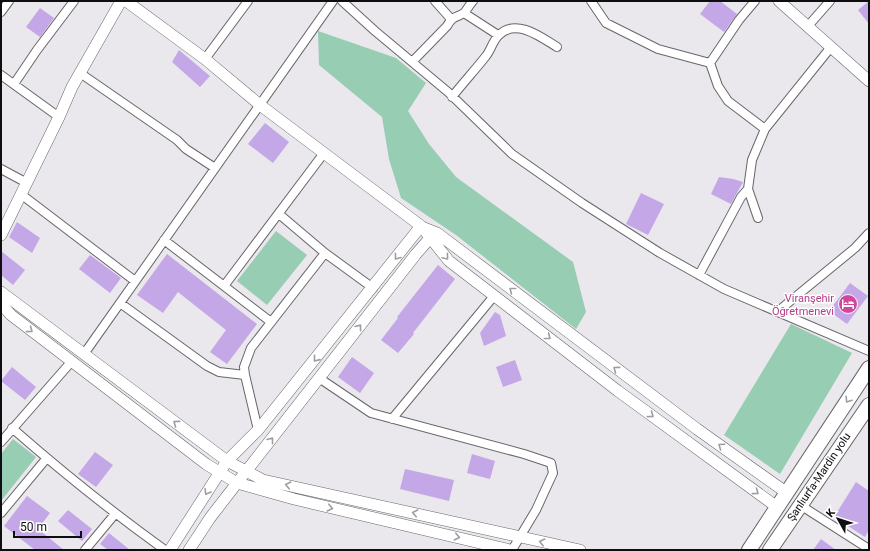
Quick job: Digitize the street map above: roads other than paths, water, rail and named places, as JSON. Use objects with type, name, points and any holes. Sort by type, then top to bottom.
[{"type":"highway","points":[[749,550],[869,368]]},
{"type":"highway","name":"Şanlıurfa-Mardin yolu","points":[[770,550],[869,405]]},
{"type":"street","points":[[1,12],[9,1]]},
{"type":"street","points":[[14,84],[37,50],[74,1]]},
{"type":"street","points":[[1,235],[22,194],[72,87],[121,1]]},
{"type":"street","points":[[126,1],[205,59],[260,105],[433,235],[787,493]]},
{"type":"street","points":[[205,59],[248,1]]},
{"type":"street","points":[[84,354],[333,1]]},
{"type":"street","points":[[342,1],[452,96],[512,154],[602,216],[660,253],[724,289],[869,351]]},
{"type":"street","points":[[435,1],[451,19]]},
{"type":"street","points":[[412,62],[447,26],[451,19],[464,12],[473,1]]},
{"type":"street","points":[[590,1],[606,23],[658,48],[710,63]]},
{"type":"street","points":[[710,63],[739,20],[755,1]]},
{"type":"street","points":[[779,1],[869,81]]},
{"type":"street","points":[[808,26],[830,1]]},
{"type":"street","points":[[464,12],[498,35]]},
{"type":"street","points":[[452,96],[487,55],[498,35],[511,28],[516,27],[538,35],[557,47]]},
{"type":"street","points":[[758,218],[748,189],[752,160],[766,130],[831,47]]},
{"type":"street","points":[[710,63],[718,86],[728,101],[766,130]]},
{"type":"street","points":[[80,72],[177,140],[186,149],[215,168]]},
{"type":"street","points":[[1,75],[59,116]]},
{"type":"street","points":[[224,286],[324,153]]},
{"type":"street","points":[[1,169],[27,183]]},
{"type":"street","points":[[698,275],[748,189]]},
{"type":"street","points":[[22,194],[135,281]]},
{"type":"street","points":[[279,214],[325,253],[373,288]]},
{"type":"street","points":[[170,550],[227,461],[258,430],[373,288],[421,226]]},
{"type":"street","points":[[777,312],[855,248],[869,233]]},
{"type":"street","points":[[433,235],[449,261],[618,391],[777,507]]},
{"type":"street","points":[[189,550],[210,518],[237,483],[433,235]]},
{"type":"street","points":[[164,240],[271,322]]},
{"type":"street","points":[[258,430],[244,367],[251,348],[325,253]]},
{"type":"street","points":[[1,292],[227,461],[263,480],[580,550]]},
{"type":"street","points":[[392,419],[494,296]]},
{"type":"street","points":[[120,303],[207,366],[219,372],[245,375]]},
{"type":"street","points":[[1,304],[11,315],[206,464],[237,483],[294,499],[511,550],[536,510],[554,473],[551,463],[524,454],[371,413],[319,378]]},
{"type":"street","points":[[1,442],[72,361]]},
{"type":"street","points":[[12,428],[46,459],[114,514],[165,550]]},
{"type":"street","points":[[1,512],[46,459]]},
{"type":"street","points":[[800,505],[869,549]]},
{"type":"street","points":[[85,550],[114,514]]},
{"type":"place","name":"Viranşehir Öğretmenevi","points":[[848,304]]}]
